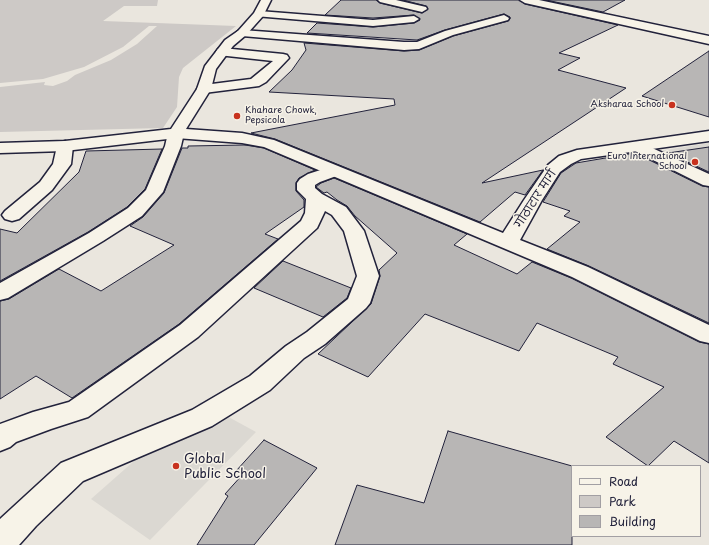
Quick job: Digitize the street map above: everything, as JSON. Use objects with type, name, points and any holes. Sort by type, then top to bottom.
[{"type":"street","points":[[0,294],[135,212],[154,192],[173,146],[176,133],[204,88],[210,69],[229,44],[242,33],[259,14],[266,0]]},
{"type":"street","points":[[383,0],[422,9]]},
{"type":"street","points":[[525,0],[709,40]]},
{"type":"street","points":[[259,14],[373,23],[414,19]]},
{"type":"street","points":[[242,33],[404,46],[419,45],[449,32],[504,18]]},
{"type":"street","points":[[204,88],[254,83],[261,79],[283,58],[296,38]]},
{"type":"street","points":[[222,52],[283,58]]},
{"type":"street","points":[[0,148],[65,146],[176,133],[242,138],[268,143],[332,171],[580,272],[709,335]]},
{"type":"street","name":"गोठाटार मार्ग","points":[[508,243],[537,194],[554,169],[565,160],[577,155],[709,136]]},
{"type":"street","points":[[12,216],[46,186],[62,164],[65,146]]},
{"type":"street","points":[[639,147],[709,181]]},
{"type":"street","points":[[0,542],[24,516],[72,472],[202,418],[260,383],[295,352],[316,338],[358,303],[368,276],[354,231],[340,211],[315,198],[306,190],[306,183],[332,171]]},
{"type":"street","points":[[0,438],[6,434],[42,420],[78,410],[189,331],[310,224],[315,213],[315,198]]},
{"type":"shaded area","name":"Euro International School","points":[[709,143],[709,176],[660,151]]},
{"type":"shaded area","name":"Global Public School","points":[[201,402],[256,432],[150,540],[91,499]]},
{"type":"green space","points":[[0,0],[158,0],[157,6],[124,6],[103,21],[236,26],[183,68],[179,77],[177,107],[163,128],[0,132],[0,87],[45,82],[44,85],[53,86],[67,81],[75,75],[111,60],[137,44],[157,26],[149,26],[123,47],[84,67],[43,79],[0,83]]},
{"type":"building","points":[[341,0],[376,0],[380,3],[422,13],[428,9],[426,6],[403,0],[519,0],[525,4],[618,25],[559,53],[580,58],[558,70],[626,88],[482,183],[543,170],[525,195],[515,192],[480,222],[275,139],[251,133],[395,105],[394,99],[269,92],[292,70],[306,50],[304,43],[404,51],[419,50],[453,36],[508,21],[510,19],[510,17],[504,14],[445,30],[417,40],[307,33],[317,23],[373,27],[414,23],[420,20],[414,15],[373,18],[325,15]]},
{"type":"building","points":[[546,0],[625,0],[603,12]]},
{"type":"building","points":[[709,51],[709,117],[642,96]]},
{"type":"building","points":[[245,145],[264,148],[315,170],[299,178],[296,183],[296,191],[304,200],[304,207],[265,234],[278,239],[179,324],[72,398],[36,376],[0,399],[0,301],[9,299],[59,269],[101,291],[174,245],[130,226],[143,217],[164,193],[182,148],[188,148],[188,146]]},
{"type":"building","name":"Euro International School","points":[[709,147],[709,172],[668,153]]},
{"type":"building","points":[[162,149],[145,189],[127,207],[88,232],[0,281],[0,229],[17,233],[79,172],[86,151]]},
{"type":"building","points":[[635,153],[702,186],[709,187],[709,323],[589,266],[547,249],[580,222],[564,216],[570,211],[543,202],[561,173],[576,163]]},
{"type":"building","points":[[334,178],[467,234],[454,245],[517,274],[532,262],[571,278],[699,342],[709,344],[709,463],[674,441],[649,465],[647,465],[606,437],[664,387],[613,364],[618,357],[537,323],[519,351],[425,314],[368,377],[318,354],[371,304],[380,276],[379,270],[397,253],[355,216],[347,206],[327,192],[324,193],[316,187],[321,183]]},
{"type":"building","points":[[283,261],[351,288],[347,298],[323,317],[254,288]]},
{"type":"building","points":[[448,431],[571,466],[572,545],[335,545],[357,485],[424,503]]},
{"type":"building","points":[[264,440],[317,468],[254,545],[197,545],[228,496],[225,494],[243,474],[236,471]]},
{"type":"place","name":"Aksharaa School","points":[[672,105]]},
{"type":"place","name":"Khahare Chowk, Pepsicola","points":[[237,116]]},
{"type":"place","name":"Euro International School","points":[[695,162]]},
{"type":"place","name":"Global Public School","points":[[176,466]]}]
